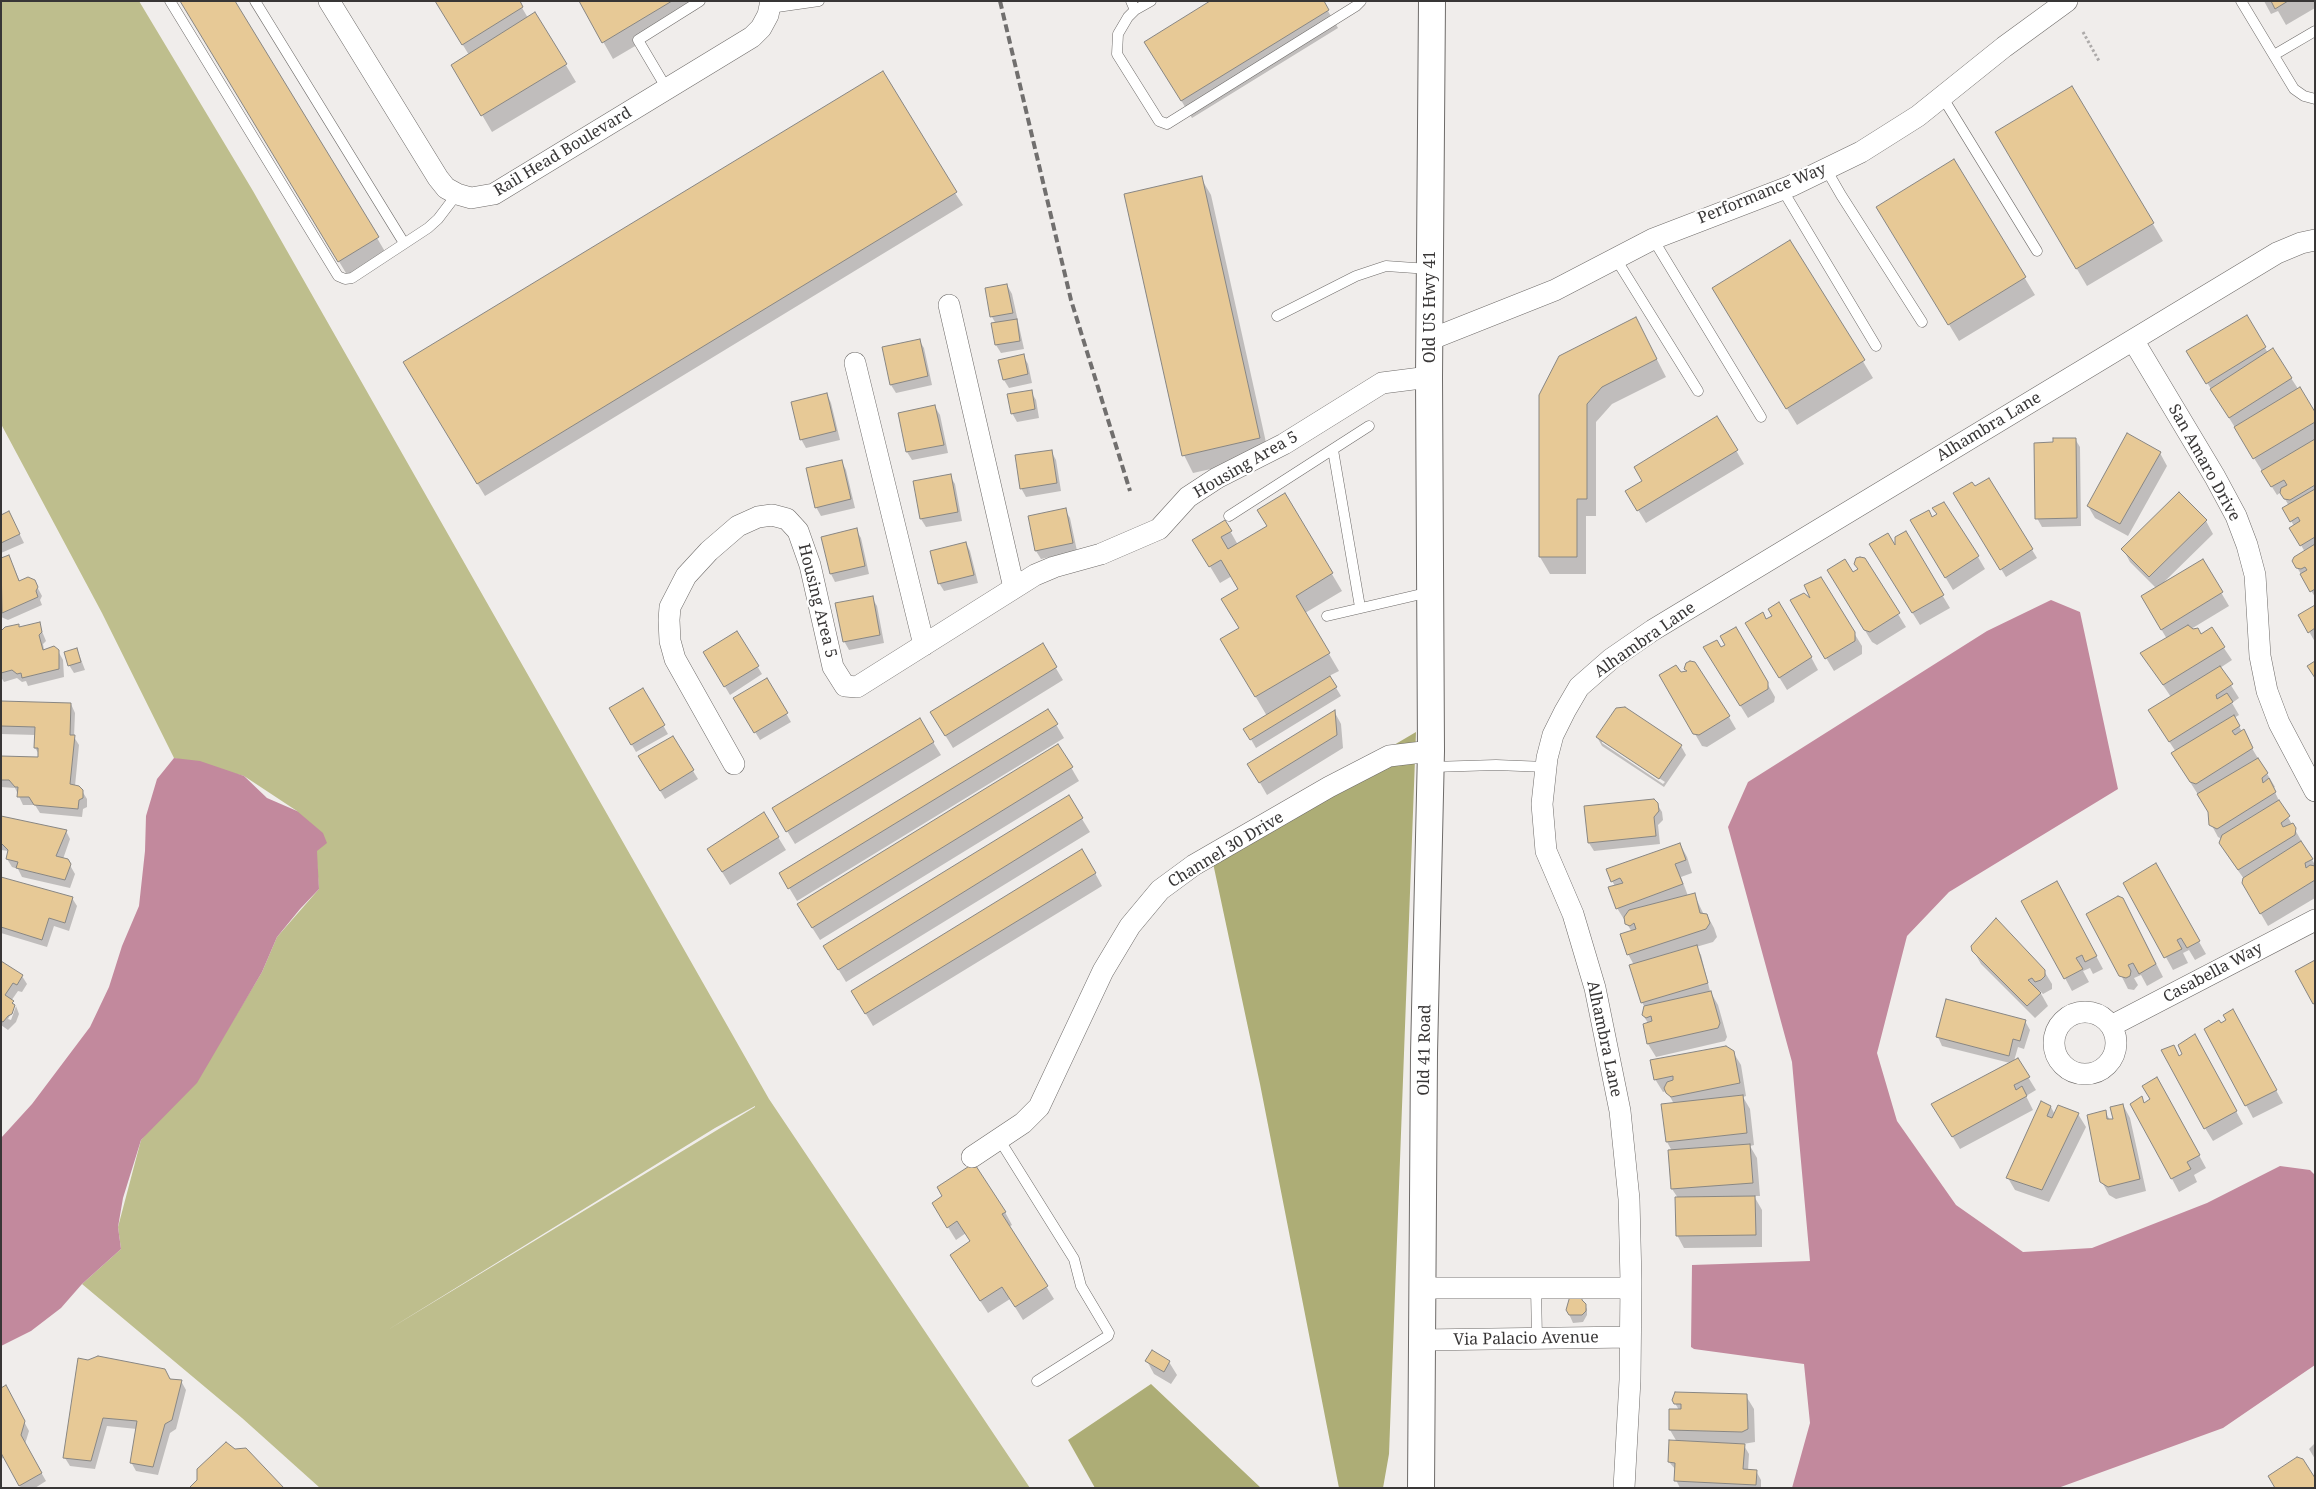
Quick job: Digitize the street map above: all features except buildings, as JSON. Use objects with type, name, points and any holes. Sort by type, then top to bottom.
[{"type":"street","points":[[329,1],[438,178],[446,188],[456,194]]},
{"type":"street","name":"Old US Hwy 41","points":[[1431,602],[1429,340],[1432,1]]},
{"type":"street","name":"Performance Way","points":[[1429,340],[1555,290],[1653,239],[1782,189],[1826,169],[1890,135],[1943,98],[2004,47],[2067,1]]},
{"type":"street","name":"Rail Head Boulevard","points":[[456,194],[471,198],[494,194],[752,37],[761,28],[770,4]]},
{"type":"street","name":"Alhambra Lane","points":[[1624,1488],[1631,1288],[1629,1200],[1620,1111],[1595,988],[1573,914],[1546,851],[1542,804],[1546,767],[1553,735],[1579,687],[1611,659],[1653,630],[2277,253],[2301,243],[2315,240]]},
{"type":"street","points":[[949,305],[1014,588]]},
{"type":"street","name":"San Amaro Drive","points":[[2133,340],[2215,477],[2236,516],[2247,545],[2255,575],[2260,656],[2267,691],[2279,724],[2315,791]]},
{"type":"street","points":[[855,363],[924,645]]},
{"type":"street","name":"Housing Area 5","points":[[734,764],[675,659],[670,642],[669,620],[670,607],[686,576],[709,551],[738,526],[758,517],[772,515],[787,519],[798,530],[810,565],[833,667],[845,686],[857,687],[1014,588],[1054,567],[1101,554],[1159,529],[1188,497],[1217,478],[1284,444],[1382,383],[1429,377]]},
{"type":"street","name":"Old 41 Road","points":[[1421,1488],[1424,1053],[1431,759],[1431,602]]},
{"type":"street","name":"Channel 30 Drive","points":[[972,1157],[1023,1123],[1039,1107],[1103,971],[1130,926],[1160,890],[1194,865],[1329,787],[1389,756],[1431,759]]},
{"type":"street","name":"Casabella Way","points":[[2111,1026],[2315,920]]},
{"type":"street","points":[[1423,1288],[1631,1288]]},
{"type":"street","name":"Via Palacio Avenue","points":[[1422,1340],[1630,1338]]},
{"type":"lane","points":[[170,1],[338,276],[344,279],[352,278],[438,220],[456,194]]},
{"type":"lane","points":[[255,1],[404,243]]},
{"type":"lane","points":[[667,89],[638,40],[700,1]]},
{"type":"lane","points":[[770,4],[819,1]]},
{"type":"lane","points":[[1151,1],[1133,6],[1118,34],[1116,43],[1117,54],[1159,122],[1167,124],[1356,6],[1361,1]]},
{"type":"lane","points":[[2241,1],[2294,88],[2304,96],[2315,99]]},
{"type":"lane","points":[[2274,55],[2315,31]]},
{"type":"lane","points":[[1943,98],[2037,251]]},
{"type":"lane","points":[[1826,169],[1922,322]]},
{"type":"lane","points":[[1782,189],[1876,346]]},
{"type":"lane","points":[[1653,239],[1761,417]]},
{"type":"lane","points":[[1616,258],[1698,391]]},
{"type":"lane","points":[[1277,316],[1356,276],[1386,266],[1430,269]]},
{"type":"lane","points":[[1229,516],[1369,426]]},
{"type":"lane","points":[[1333,450],[1360,607]]},
{"type":"lane","points":[[1327,616],[1360,607],[1431,602]]},
{"type":"lane","points":[[1431,759],[1546,767]]},
{"type":"lane","points":[[999,1139],[1074,1259],[1081,1286],[1109,1334],[1036,1381]]},
{"type":"lane","points":[[1536,1288],[1537,1339]]},
{"type":"path","points":[[2083,32],[2099,61]]},
{"type":"green space","points":[[1,1],[139,1],[253,191],[769,1099],[1030,1488],[320,1488],[242,1418],[82,1284],[121,1249],[118,1227],[141,1140],[214,1052],[262,972],[277,937],[319,889],[316,851],[297,811],[244,776],[174,758],[102,613],[1,424]],"holes":[[[755,1107],[386,1331],[715,1128]]]},
{"type":"green space","points":[[1416,732],[1389,1454],[1383,1488],[1339,1488],[1260,1084],[1213,863],[1270,818]]},
{"type":"green space","points":[[1151,1384],[1261,1488],[1095,1488],[1068,1440]]},
{"type":"shaded area","points":[[2051,600],[2080,612],[2118,789],[1949,892],[1907,936],[1877,1053],[1897,1121],[1956,1205],[2023,1252],[2092,1248],[2207,1203],[2280,1166],[2310,1170],[2315,1175],[2315,1365],[2223,1428],[2058,1488],[1792,1488],[1810,1423],[1804,1364],[1694,1349],[1691,1347],[1692,1265],[1810,1261],[1792,1062],[1728,827],[1748,782],[1987,631]]},
{"type":"shaded area","points":[[174,758],[200,761],[244,776],[267,798],[297,811],[323,833],[327,843],[317,851],[319,889],[277,937],[262,972],[197,1083],[141,1140],[123,1198],[118,1227],[121,1249],[82,1284],[61,1308],[31,1331],[1,1346],[1,1138],[32,1104],[90,1027],[109,987],[122,946],[139,906],[145,851],[146,816],[157,779]]},
{"type":"railway","points":[[1000,1],[1071,300],[1130,491]]}]
